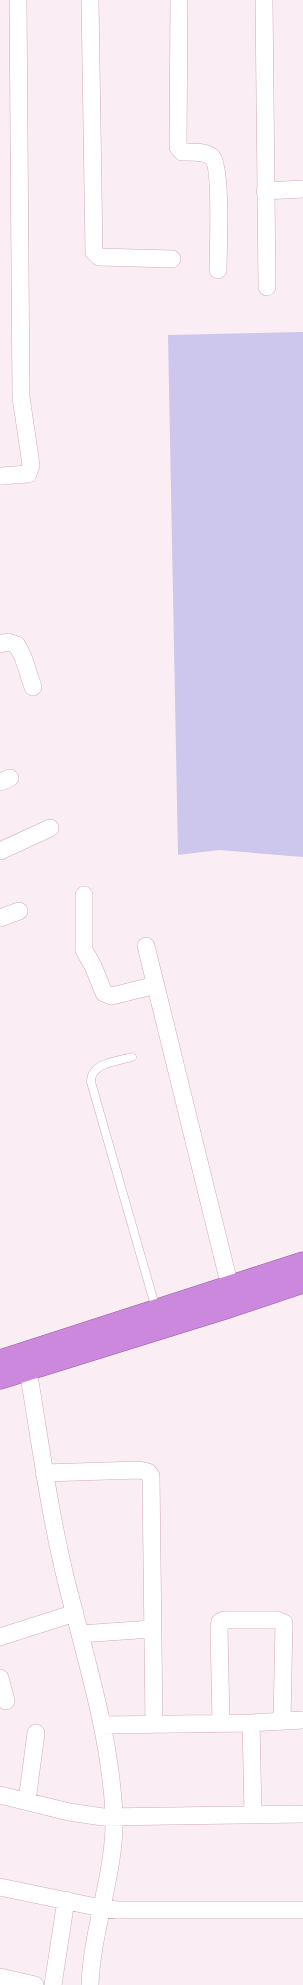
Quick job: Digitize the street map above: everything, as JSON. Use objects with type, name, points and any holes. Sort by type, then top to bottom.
[{"type":"highway","points":[[0,1378],[28,1370],[303,1263]]},
{"type":"highway","points":[[0,1361],[157,1310],[224,1295],[303,1282]]},
{"type":"street","points":[[0,476],[28,474],[31,465],[21,397],[18,0]]},
{"type":"street","points":[[90,0],[94,252],[99,257],[172,259]]},
{"type":"street","points":[[179,0],[178,147],[182,152],[206,153],[216,164],[218,190],[218,270]]},
{"type":"street","points":[[264,0],[267,287]]},
{"type":"street","points":[[265,191],[303,189]]},
{"type":"street","points":[[0,644],[11,643],[17,645],[23,657],[32,687]]},
{"type":"street","points":[[0,851],[50,828]]},
{"type":"street","points":[[84,895],[84,950],[94,966],[104,993],[112,996],[156,985]]},
{"type":"street","points":[[0,918],[19,911]]},
{"type":"street","points":[[146,946],[156,985],[224,1295]]},
{"type":"street","points":[[28,1370],[44,1473],[102,1725],[114,1817],[111,1861],[101,1908],[90,1985]]},
{"type":"street","points":[[44,1473],[140,1470],[148,1472],[151,1476],[154,1725]]},
{"type":"street","points":[[0,1637],[75,1613]]},
{"type":"street","points":[[221,1723],[219,1628],[220,1622],[224,1620],[277,1620],[284,1623],[282,1721]]},
{"type":"street","points":[[80,1634],[152,1629]]},
{"type":"street","points":[[0,1678],[6,1701]]},
{"type":"street","points":[[102,1725],[251,1723],[303,1720]]},
{"type":"street","points":[[251,1723],[253,1814]]},
{"type":"street","points":[[27,1801],[36,1733]]},
{"type":"street","points":[[0,1795],[73,1812],[114,1817],[303,1814]]},
{"type":"street","points":[[0,1887],[101,1908],[149,1911],[303,1910]]},
{"type":"street","points":[[53,1985],[66,1900]]},
{"type":"street","points":[[0,1977],[35,1985]]},
{"type":"lane","points":[[132,1057],[97,1067],[91,1073],[91,1082],[157,1310]]},
{"type":"shaded area","points":[[303,332],[303,857],[219,850],[178,855],[168,335]]}]
